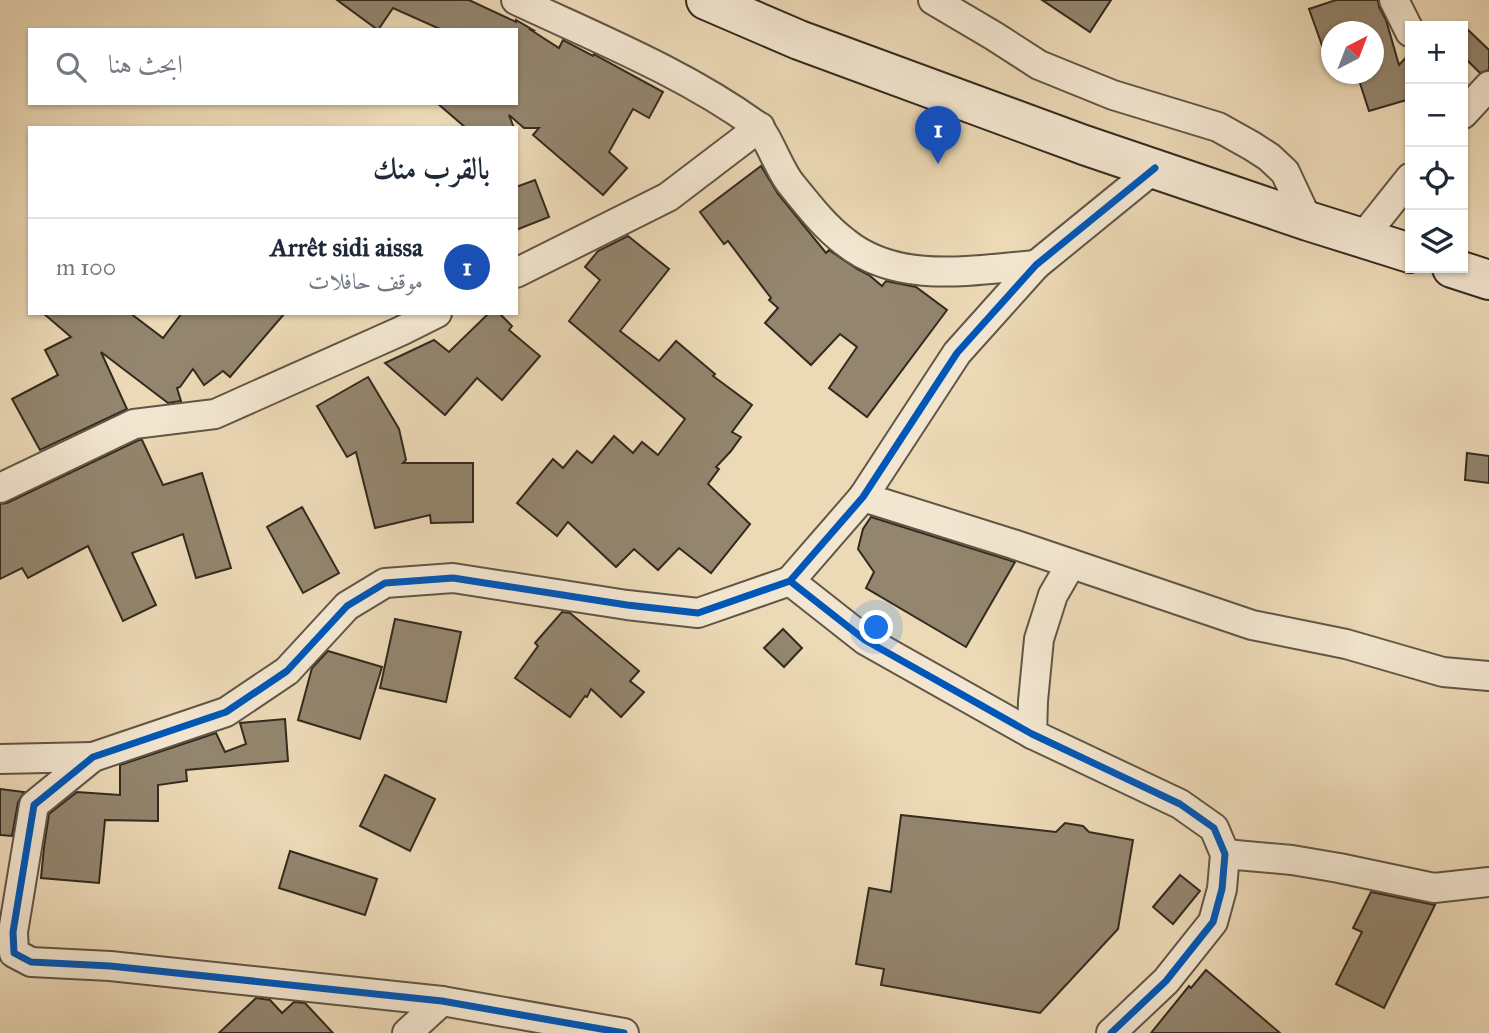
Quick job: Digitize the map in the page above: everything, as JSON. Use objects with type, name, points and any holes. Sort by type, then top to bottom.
[{"type":"main road","points":[[706,0],[799,40],[1084,145],[1405,251]]},
{"type":"main road","points":[[1467,273],[1489,280]]},
{"type":"street","points":[[516,0],[677,75],[760,127],[785,177],[821,221],[848,244],[879,261],[914,271],[949,272],[1036,265]]},
{"type":"street","points":[[933,0],[1039,65],[1113,95],[1218,127],[1252,146],[1284,172],[1308,221]]},
{"type":"street","points":[[1394,0],[1405,22]]},
{"type":"street","points":[[1468,109],[1489,86]]},
{"type":"street","points":[[518,272],[668,197],[760,127]]},
{"type":"street","points":[[0,759],[93,757],[226,712],[287,671],[346,606],[385,583],[453,578],[627,605],[698,613],[790,580],[863,497],[957,353],[1036,265],[1155,167]]},
{"type":"street","points":[[1363,237],[1405,184]]},
{"type":"street","points":[[0,488],[134,424],[215,414],[396,322],[428,315]]},
{"type":"street","points":[[863,497],[1252,625],[1346,644],[1443,672],[1489,676]]},
{"type":"street","points":[[1032,734],[1039,639],[1053,595],[1071,564]]},
{"type":"street","points":[[790,580],[865,640],[1032,734],[1180,804],[1214,828],[1225,854],[1222,889],[1213,922],[1166,981],[1111,1033]]},
{"type":"street","points":[[93,757],[34,805],[13,932],[14,953],[31,962],[110,966],[442,1001],[624,1033]]},
{"type":"street","points":[[1225,854],[1339,867],[1434,888],[1489,882]]},
{"type":"street","points":[[408,1033],[442,1001]]},
{"type":"building","points":[[337,0],[469,0],[516,20],[559,48],[563,40],[663,92],[649,118],[633,109],[609,152],[627,168],[603,195],[533,135],[539,128],[524,128],[509,115],[513,126],[464,126],[439,105],[518,105],[518,28],[438,28],[393,8],[379,28],[375,28]]},
{"type":"building","points":[[1042,0],[1111,0],[1090,32]]},
{"type":"building","points":[[1336,0],[1378,0],[1399,65],[1405,58],[1405,100],[1369,111],[1360,84],[1384,84],[1384,21],[1321,21],[1321,42],[1309,9]]},
{"type":"building","points":[[1468,30],[1489,50],[1489,70],[1480,73],[1468,61]]},
{"type":"building","points":[[761,166],[778,194],[826,253],[829,250],[882,286],[886,281],[916,287],[947,310],[867,417],[829,388],[857,347],[840,334],[811,365],[765,323],[778,308],[769,300],[771,298],[728,241],[724,244],[700,212]]},
{"type":"building","points":[[535,180],[549,217],[518,229],[518,186]]},
{"type":"building","points":[[628,236],[669,269],[620,331],[659,361],[676,341],[715,374],[713,376],[752,405],[732,432],[741,437],[716,467],[719,469],[708,484],[750,524],[711,573],[679,548],[658,570],[634,549],[616,567],[568,522],[557,536],[517,503],[553,459],[563,468],[577,451],[592,463],[614,436],[633,453],[642,442],[658,455],[685,419],[569,321],[600,280],[585,267],[598,251]]},
{"type":"building","points":[[45,315],[133,315],[163,338],[180,315],[283,315],[230,377],[223,371],[204,385],[193,369],[177,388],[181,401],[168,403],[101,352],[127,409],[40,450],[12,399],[58,375],[45,350],[71,337]]},
{"type":"building","points":[[487,315],[501,315],[512,326],[509,330],[540,356],[502,400],[477,378],[445,415],[385,363],[434,340],[449,352]]},
{"type":"building","points":[[368,377],[399,429],[406,460],[403,463],[473,463],[473,522],[431,523],[430,515],[375,528],[356,452],[347,457],[317,406]]},
{"type":"building","points":[[142,440],[163,485],[202,473],[231,568],[196,578],[183,534],[132,553],[156,605],[123,621],[88,546],[28,578],[22,568],[0,579],[0,504]]},
{"type":"building","points":[[1467,453],[1489,456],[1489,483],[1465,480]]},
{"type":"building","points":[[302,507],[339,573],[303,593],[267,527]]},
{"type":"building","points":[[871,517],[1015,562],[966,647],[866,588],[874,572],[858,549],[863,529]]},
{"type":"building","points":[[562,612],[570,613],[639,671],[630,681],[644,692],[621,717],[591,689],[570,717],[515,678],[538,646],[535,643]]},
{"type":"building","points":[[395,619],[461,632],[446,702],[380,688]]},
{"type":"building","points":[[783,629],[802,648],[784,667],[764,648]]},
{"type":"building","points":[[328,651],[382,667],[360,739],[298,720],[312,668]]},
{"type":"building","points":[[285,719],[288,761],[186,770],[187,781],[158,785],[158,821],[105,820],[99,883],[41,878],[49,814],[77,792],[120,795],[120,765],[216,733],[225,752],[246,744],[240,723]]},
{"type":"building","points":[[385,775],[435,799],[410,851],[360,826]]},
{"type":"building","points":[[0,789],[24,792],[18,802],[12,836],[0,835]]},
{"type":"building","points":[[901,815],[1056,832],[1065,823],[1083,826],[1089,832],[1133,840],[1118,929],[1040,1013],[881,985],[884,969],[856,964],[869,888],[891,892]]},
{"type":"building","points":[[290,851],[377,879],[365,915],[279,888]]},
{"type":"building","points":[[1180,875],[1200,891],[1173,924],[1153,907]]},
{"type":"building","points":[[1371,892],[1435,905],[1384,1008],[1336,984],[1362,932],[1353,928]]},
{"type":"building","points":[[1206,970],[1280,1033],[1151,1033],[1189,986],[1191,988]]},
{"type":"building","points":[[256,998],[270,1000],[282,1013],[294,1002],[305,1003],[333,1033],[219,1033]]},
{"type":"cycle path","points":[[1111,1033],[1166,981],[1213,922],[1222,889],[1225,854],[1214,828],[1180,804],[1032,734],[865,640],[790,581],[863,497],[957,353],[1036,265],[1155,168]]},
{"type":"cycle path","points":[[624,1033],[442,1001],[110,966],[31,962],[14,953],[13,932],[34,805],[93,757],[226,712],[287,671],[347,606],[385,583],[453,578],[627,605],[698,613],[790,581]]},
{"type":"place","name":"Arrêt sidi aissa","points":[[938,164]]}]
